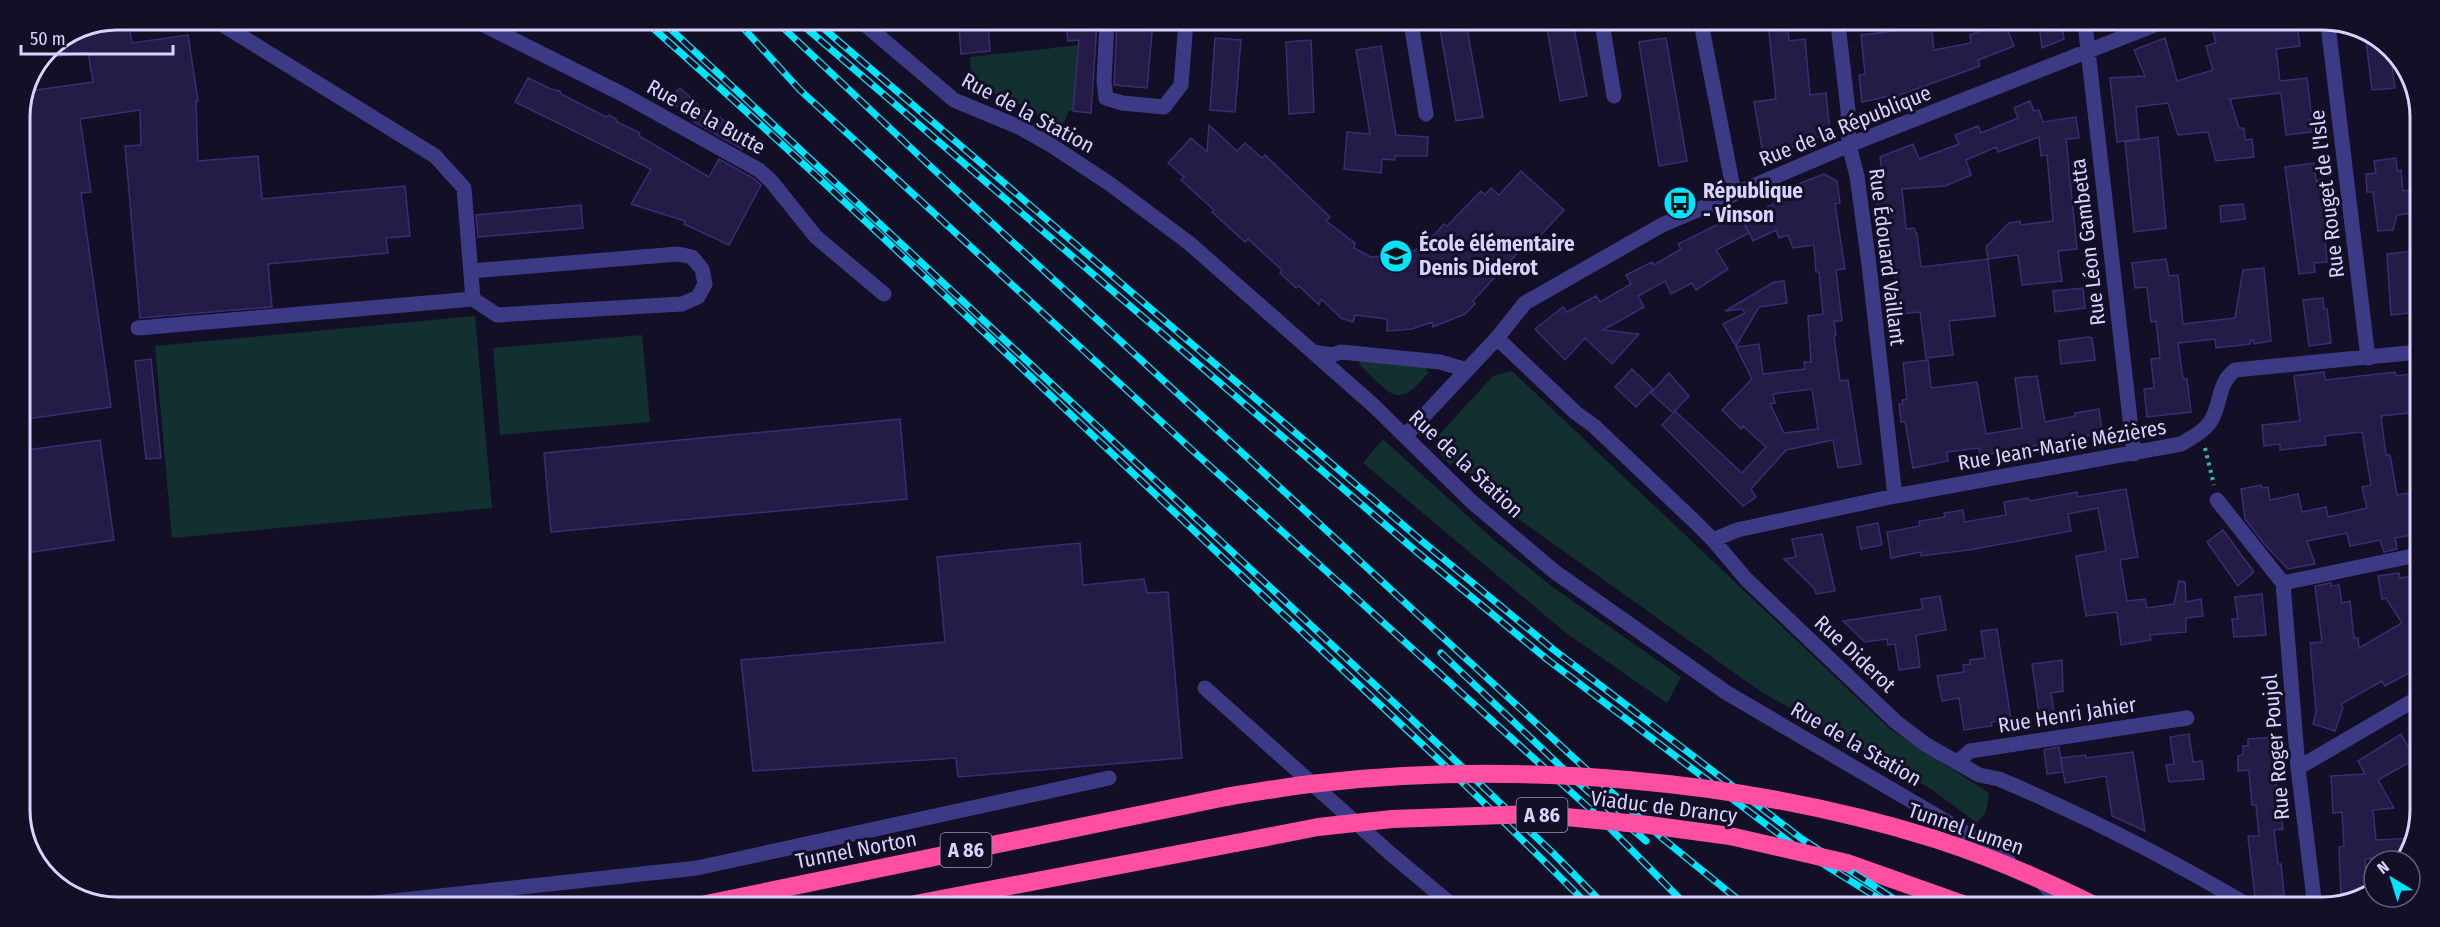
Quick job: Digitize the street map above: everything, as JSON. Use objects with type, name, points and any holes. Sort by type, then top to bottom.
[{"type":"highway","name":"Viaduc de Drancy","points":[[1226,797],[1319,783],[1394,777],[1480,774],[1582,777],[1675,785],[1814,807]]},
{"type":"highway","name":"Tunnel Norton","points":[[740,897],[1226,797]]},
{"type":"highway","name":"Tunnel Lumen","points":[[1814,807],[1936,839],[2054,885],[2078,897]]},
{"type":"highway","name":"Viaduc de Drancy","points":[[952,897],[1318,827],[1392,819],[1535,814],[1649,825],[1730,836],[1846,863],[1943,897]]},
{"type":"street","points":[[231,30],[435,156],[464,188],[473,299]]},
{"type":"street","name":"Rue de la Butte","points":[[494,30],[626,96],[759,170],[771,181],[816,237],[885,294]]},
{"type":"street","name":"Rue de la Station","points":[[872,30],[954,100],[1035,136],[1110,184],[1189,243],[1405,436],[1472,502],[1555,572],[1727,693],[1971,836],[2038,879],[2056,897]]},
{"type":"street","points":[[1107,30],[1104,81],[1106,98],[1122,103],[1164,106],[1181,85],[1185,30]]},
{"type":"street","points":[[1412,30],[1426,114]]},
{"type":"street","points":[[1603,30],[1614,96]]},
{"type":"street","points":[[1702,30],[1734,193]]},
{"type":"street","name":"Rue Édouard Vaillant","points":[[1839,30],[1850,145],[1857,176],[1895,496]]},
{"type":"street","name":"Rue Léon Gambetta","points":[[2085,30],[2086,53],[2134,454]]},
{"type":"street","name":"Rue de la République","points":[[1405,436],[1497,338],[1525,303],[1662,225],[1850,145],[2142,30]]},
{"type":"street","name":"Rue Rouget de l'Isle","points":[[2329,30],[2368,358]]},
{"type":"street","points":[[138,328],[473,299],[497,315],[682,304],[698,297],[705,284],[702,269],[692,257],[678,254],[471,271]]},
{"type":"street","name":"Rue Diderot","points":[[1497,338],[1576,413],[1594,426],[1713,540],[1746,579],[1896,722],[1925,744],[1979,775],[1999,779],[2121,835],[2234,897]]},
{"type":"street","points":[[1311,352],[1332,355],[1341,352],[1440,362],[1467,370]]},
{"type":"street","points":[[2202,432],[2213,418],[2223,382],[2235,370],[2410,353]]},
{"type":"street","name":"Rue Jean-Marie Mézières","points":[[1713,540],[1737,530],[1895,496],[2181,444],[2202,432]]},
{"type":"street","points":[[2217,500],[2283,583],[2410,556]]},
{"type":"street","name":"Rue Roger Poujol","points":[[2283,583],[2298,768],[2314,897]]},
{"type":"street","points":[[1205,688],[1442,897]]},
{"type":"street","points":[[2298,768],[2410,703]]},
{"type":"street","name":"Rue Henri Jahier","points":[[1958,762],[1970,751],[2187,718]]},
{"type":"street","points":[[430,897],[697,868],[1109,778]]},
{"type":"path","points":[[2202,432],[2217,500]]},
{"type":"green space","points":[[1078,45],[1073,111],[1069,111],[1060,130],[1024,106],[972,85],[970,57]]},
{"type":"green space","points":[[475,316],[492,508],[172,538],[155,346]]},
{"type":"green space","points":[[642,335],[650,422],[500,435],[493,348]]},
{"type":"green space","points":[[1363,360],[1426,368],[1428,373],[1409,392],[1401,395],[1394,394],[1387,391],[1361,366],[1359,362]]},
{"type":"green space","points":[[1512,371],[1890,729],[1989,793],[1986,812],[1977,823],[1931,789],[1760,691],[1510,513],[1455,461],[1450,465],[1439,452],[1438,436],[1493,376]]},
{"type":"green space","points":[[1383,439],[1494,540],[1550,585],[1681,677],[1667,703],[1566,633],[1363,463]]},
{"type":"building","points":[[130,30],[132,43],[188,35],[198,101],[196,102],[198,161],[258,156],[262,199],[405,186],[410,236],[386,238],[388,253],[268,264],[272,307],[140,318],[125,146],[141,145],[140,110],[80,119],[91,192],[81,193],[111,407],[30,419],[30,117],[32,100],[35,90],[93,82],[88,52],[54,57],[69,45],[100,32]]},
{"type":"building","points":[[959,30],[988,30],[990,51],[961,54]]},
{"type":"building","points":[[1067,30],[1096,30],[1091,113],[1073,111],[1079,40],[1068,41]]},
{"type":"building","points":[[1117,30],[1152,30],[1147,88],[1114,85]]},
{"type":"building","points":[[1440,30],[1467,30],[1483,117],[1456,121]]},
{"type":"building","points":[[1547,30],[1574,30],[1587,96],[1560,101]]},
{"type":"building","points":[[1769,30],[1788,30],[1789,41],[1805,39],[1810,95],[1826,93],[1830,132],[1764,159],[1754,102],[1776,99]]},
{"type":"building","points":[[1932,30],[1934,50],[1971,43],[1970,35],[1982,30],[2007,30],[2014,46],[1978,60],[1980,66],[1894,97],[1894,95],[1862,102],[1859,75],[1865,74],[1861,35]]},
{"type":"building","points":[[2040,30],[2063,30],[2064,39],[2042,48]]},
{"type":"building","points":[[2213,30],[2298,30],[2300,46],[2276,49],[2280,81],[2307,78],[2312,120],[2309,120],[2311,132],[2286,135],[2281,93],[2230,99],[2239,128],[2244,128],[2245,140],[2252,139],[2254,157],[2216,161],[2208,132],[2178,135],[2168,103],[2136,107],[2139,139],[2117,142],[2110,78],[2145,76],[2134,50],[2165,38],[2177,81],[2213,70],[2206,46],[2216,43]]},
{"type":"building","points":[[1215,38],[1241,40],[1235,112],[1210,110]]},
{"type":"building","points":[[1666,38],[1687,161],[1659,166],[1639,42]]},
{"type":"building","points":[[1311,40],[1314,112],[1289,114],[1286,42]]},
{"type":"building","points":[[2366,42],[2392,64],[2395,88],[2372,90]]},
{"type":"building","points":[[1381,46],[1396,135],[1428,137],[1427,156],[1395,156],[1395,160],[1382,159],[1381,173],[1344,169],[1347,132],[1370,134],[1356,50]]},
{"type":"building","points":[[528,78],[560,91],[561,94],[606,117],[609,115],[617,122],[640,133],[639,136],[709,177],[719,159],[753,178],[761,185],[729,245],[684,224],[685,221],[631,204],[651,169],[515,102]]},
{"type":"building","points":[[680,88],[716,121],[720,117],[746,142],[742,149],[694,122],[669,99]]},
{"type":"building","points":[[2030,101],[2034,111],[2039,110],[2043,122],[2076,117],[2079,138],[2066,139],[2077,249],[2058,251],[2062,281],[2022,285],[2018,255],[1988,259],[1995,316],[1949,321],[1953,355],[1926,358],[1920,312],[1900,314],[1891,240],[1889,240],[1884,210],[1878,211],[1876,188],[1884,187],[1880,157],[1913,144],[1919,159],[1959,144],[1955,135],[1978,126],[1981,133],[2018,118],[2014,108]],"holes":[[[2039,137],[2041,156],[2047,155],[2053,221],[2021,225],[2020,221],[2009,223],[1986,247],[1988,259],[1921,267],[1917,233],[1914,228],[1906,229],[1902,189],[1945,186],[1971,175],[1966,160],[1996,147],[1998,152]]]},
{"type":"building","points":[[1209,125],[1237,151],[1245,143],[1262,158],[1265,155],[1330,217],[1326,221],[1355,243],[1354,248],[1371,257],[1404,255],[1422,247],[1421,243],[1436,233],[1444,224],[1447,226],[1481,191],[1485,195],[1491,188],[1499,195],[1521,171],[1564,210],[1539,237],[1536,234],[1494,278],[1473,301],[1475,304],[1465,314],[1433,327],[1432,322],[1412,329],[1387,331],[1387,319],[1355,315],[1353,322],[1341,318],[1321,299],[1319,305],[1299,286],[1296,288],[1280,273],[1282,270],[1248,239],[1245,242],[1181,180],[1184,177],[1168,163],[1191,138],[1207,152]]},
{"type":"building","points":[[2158,137],[2166,228],[2134,232],[2125,142]]},
{"type":"building","points":[[2396,158],[2397,171],[2401,170],[2403,191],[2410,190],[2410,213],[2397,215],[2393,230],[2378,231],[2373,192],[2367,192],[2366,174],[2376,173],[2374,161]]},
{"type":"building","points":[[2314,163],[2329,238],[2325,238],[2327,262],[2314,263],[2315,272],[2299,274],[2285,167]]},
{"type":"building","points":[[1824,174],[1837,181],[1840,203],[1835,204],[1845,269],[1836,270],[1842,321],[1834,321],[1836,335],[1834,336],[1840,381],[1848,380],[1861,464],[1838,468],[1833,440],[1786,450],[1751,489],[1756,497],[1743,506],[1662,425],[1675,411],[1742,473],[1766,447],[1743,426],[1741,429],[1722,410],[1752,379],[1736,347],[1759,344],[1763,374],[1805,369],[1804,362],[1811,362],[1808,316],[1823,314],[1814,245],[1793,248],[1788,235],[1779,238],[1776,230],[1753,241],[1743,220],[1775,203],[1772,194]],"holes":[[[1812,389],[1818,429],[1784,433],[1770,404],[1775,403],[1773,394]]]},
{"type":"building","points":[[2243,204],[2245,219],[2221,222],[2220,206]]},
{"type":"building","points":[[581,205],[583,228],[478,237],[476,215]]},
{"type":"building","points":[[1739,214],[1749,233],[1716,250],[1728,269],[1696,290],[1692,283],[1671,294],[1665,281],[1638,296],[1644,307],[1603,330],[1639,334],[1612,364],[1585,338],[1565,360],[1535,329],[1563,307],[1567,312],[1596,296],[1600,302],[1631,284],[1626,275],[1652,262],[1654,265],[1681,249],[1678,244]]},
{"type":"building","points":[[2410,251],[2410,313],[2391,315],[2387,254]]},
{"type":"building","points":[[2166,259],[2169,276],[2178,275],[2183,324],[2235,318],[2243,270],[2264,268],[2271,341],[2254,344],[2251,340],[2250,344],[2216,348],[2215,339],[2178,343],[2183,379],[2187,379],[2191,412],[2147,417],[2144,389],[2154,388],[2151,359],[2160,358],[2156,321],[2151,322],[2147,287],[2135,288],[2132,263]]},
{"type":"building","points":[[1784,281],[1787,303],[1759,307],[1736,346],[1723,324],[1745,313],[1742,309],[1725,311],[1774,282]]},
{"type":"building","points":[[2083,288],[2085,308],[2055,312],[2053,291]]},
{"type":"building","points":[[2323,298],[2324,309],[2327,309],[2331,343],[2309,346],[2303,300]]},
{"type":"building","points":[[2092,338],[2095,360],[2061,364],[2059,341]]},
{"type":"building","points":[[151,359],[161,458],[146,459],[135,361]]},
{"type":"building","points":[[1928,360],[1931,388],[1977,382],[1986,434],[2022,428],[2015,378],[2037,376],[2045,422],[2099,409],[2102,433],[1980,456],[1979,448],[1947,452],[1948,461],[1913,468],[1905,421],[1901,422],[1899,404],[1903,404],[1902,400],[1907,399],[1903,363]]},
{"type":"building","points":[[1632,369],[1653,389],[1636,407],[1615,387]]},
{"type":"building","points":[[2324,372],[2325,380],[2395,372],[2396,376],[2410,374],[2410,413],[2381,416],[2386,455],[2390,455],[2397,495],[2409,493],[2410,500],[2410,535],[2395,538],[2397,549],[2384,552],[2380,540],[2350,546],[2347,533],[2307,541],[2315,564],[2288,569],[2245,519],[2241,489],[2261,485],[2262,488],[2268,487],[2270,500],[2298,494],[2302,512],[2326,507],[2328,517],[2367,508],[2362,487],[2371,485],[2362,432],[2325,436],[2326,445],[2280,450],[2280,444],[2264,446],[2262,425],[2300,421],[2294,376]]},
{"type":"building","points":[[1669,373],[1689,396],[1673,413],[1651,393]]},
{"type":"building","points":[[900,419],[907,499],[551,532],[544,453]]},
{"type":"building","points":[[100,440],[114,540],[30,553],[30,450]]},
{"type":"building","points":[[2126,489],[2138,557],[2120,560],[2127,601],[2145,599],[2147,608],[2174,604],[2179,581],[2185,582],[2186,602],[2201,599],[2203,616],[2186,618],[2186,632],[2150,635],[2151,640],[2121,645],[2117,612],[2086,616],[2076,556],[2106,551],[2098,508],[2068,514],[2071,531],[1969,550],[1921,556],[1921,552],[1891,558],[1887,532],[1920,526],[1919,521],[1945,517],[1944,513],[1963,510],[1965,522],[2006,515],[2004,502],[2028,498],[2029,501],[2077,492],[2078,497]]},
{"type":"building","points":[[1878,523],[1882,545],[1861,549],[1857,527]]},
{"type":"building","points":[[2223,530],[2254,572],[2238,586],[2207,542]]},
{"type":"building","points":[[1822,534],[1835,591],[1816,594],[1814,588],[1784,559],[1796,557],[1792,539]]},
{"type":"building","points":[[1080,543],[1083,585],[1144,579],[1147,593],[1168,592],[1182,758],[958,777],[956,758],[753,771],[741,660],[945,642],[937,557]]},
{"type":"building","points":[[2399,573],[2400,578],[2410,577],[2410,672],[2385,686],[2382,681],[2341,704],[2343,708],[2335,731],[2313,724],[2316,712],[2310,643],[2322,642],[2315,586],[2331,583],[2331,586],[2339,585],[2342,603],[2350,601],[2354,638],[2358,638],[2359,648],[2402,623],[2386,598],[2382,599],[2378,576]]},
{"type":"building","points":[[2262,594],[2266,635],[2234,637],[2232,619],[2238,619],[2235,597]]},
{"type":"building","points":[[1940,596],[1946,630],[1916,635],[1920,667],[1899,670],[1895,644],[1888,645],[1887,639],[1865,642],[1843,621],[1923,609],[1921,599]]},
{"type":"building","points":[[1997,629],[2011,719],[1991,722],[1992,726],[1964,730],[1959,698],[1942,701],[1937,676],[1964,672],[1963,665],[1970,664],[1970,660],[1985,658],[1981,631]]},
{"type":"building","points":[[2062,660],[2063,691],[2051,693],[2054,711],[2039,713],[2032,664]]},
{"type":"building","points":[[2189,734],[2193,762],[2202,761],[2204,779],[2169,782],[2166,765],[2174,764],[2170,737]]},
{"type":"building","points":[[2401,734],[2410,750],[2410,762],[2378,780],[2394,808],[2373,810],[2376,840],[2405,839],[2400,849],[2362,849],[2362,888],[2341,893],[2339,847],[2344,846],[2342,812],[2333,813],[2331,776],[2365,774],[2358,761]]},
{"type":"building","points":[[2274,737],[2277,803],[2280,803],[2283,829],[2274,830],[2284,895],[2255,897],[2248,836],[2259,836],[2256,805],[2252,805],[2249,770],[2238,771],[2238,756],[2243,755],[2243,746],[2248,746],[2248,739]]},
{"type":"building","points":[[2059,747],[2063,772],[2047,774],[2044,750]]},
{"type":"building","points":[[2133,752],[2145,831],[2112,816],[2106,776],[2065,783],[2061,758],[2086,755],[2086,758]]},
{"type":"railway","points":[[655,30],[918,271],[1440,761],[1580,897]]},
{"type":"railway","points":[[672,30],[1402,710],[1596,897]]},
{"type":"railway","points":[[745,30],[800,90],[1192,450],[1601,819],[1678,897]]},
{"type":"railway","points":[[786,30],[930,166],[1586,769],[1662,838],[1735,897]]},
{"type":"railway","points":[[808,30],[1417,552],[1548,660],[1796,847],[1877,897]]},
{"type":"railway","points":[[826,30],[1423,542],[1554,650],[1802,839],[1891,897]]},
{"type":"railway","points":[[1441,653],[1574,779],[1646,841]]},
{"type":"place","name":"République - Vinson","points":[[1680,203]]},
{"type":"place","name":"École élémentaire Denis Diderot","points":[[1396,256]]}]
